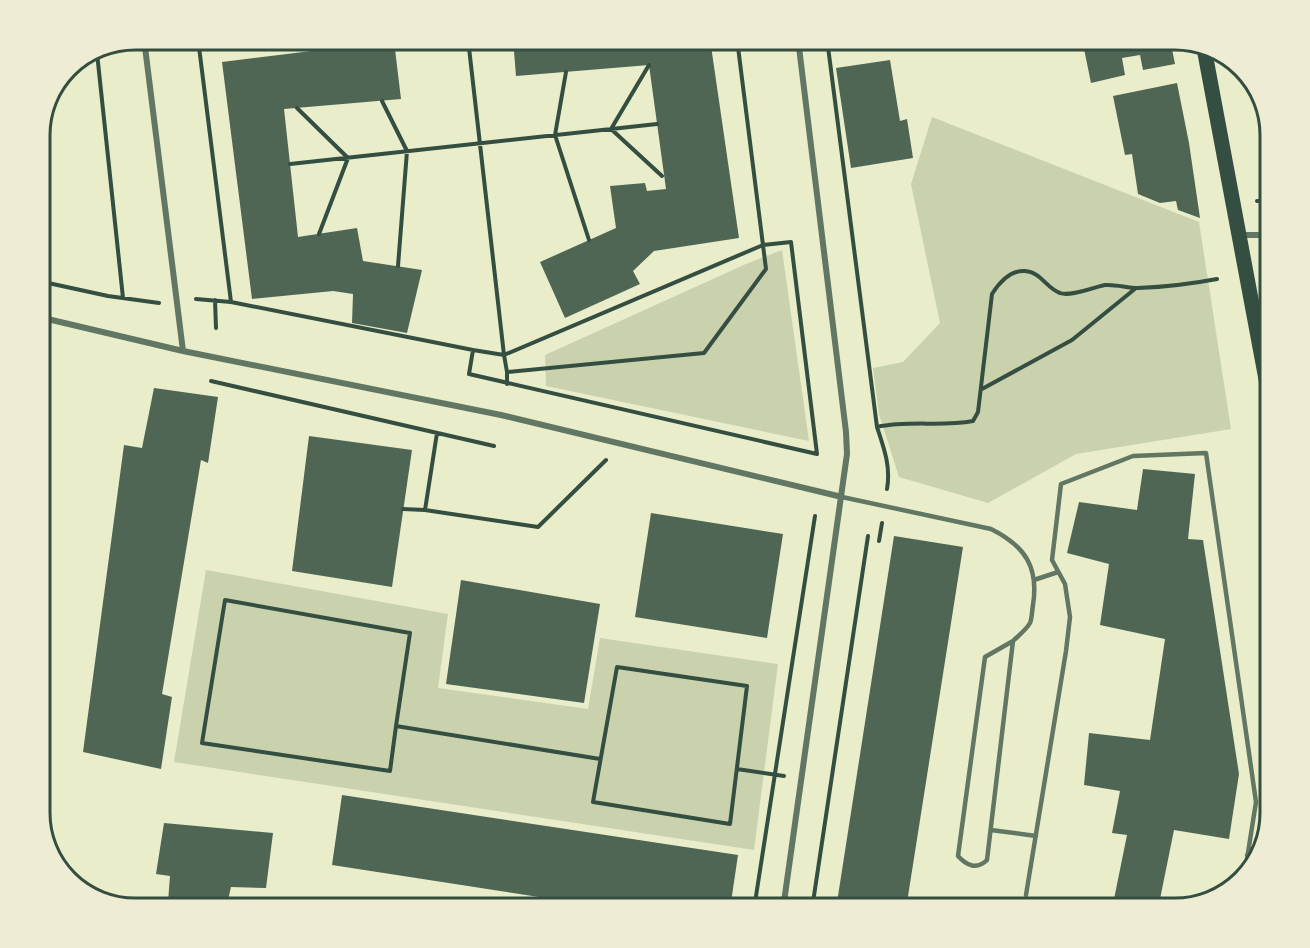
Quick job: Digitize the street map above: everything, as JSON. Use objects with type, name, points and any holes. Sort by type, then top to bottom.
[{"type":"main road","points":[[1205,55],[1260,347]]},
{"type":"street","points":[[145,49],[183,351]]},
{"type":"street","points":[[785,898],[846,469],[846,432],[799,49]]},
{"type":"street","points":[[1239,235],[1260,235]]},
{"type":"street","points":[[50,320],[183,351],[501,416],[842,497]]},
{"type":"lane","points":[[1026,894],[1070,617],[1065,584],[1052,560],[1061,484],[1133,456],[1206,453],[1256,802],[1246,860]]},
{"type":"lane","points":[[842,497],[976,525],[999,533],[1021,549],[1029,564],[1034,580],[1030,623],[1013,641],[985,657],[958,855],[972,866],[982,865],[987,860],[1013,641]]},
{"type":"lane","points":[[1034,580],[1058,572]]},
{"type":"lane","points":[[991,830],[1036,836]]},
{"type":"path","points":[[199,49],[231,302]]},
{"type":"path","points":[[469,49],[507,384]]},
{"type":"path","points":[[507,372],[704,353],[766,269],[738,49]]},
{"type":"path","points":[[828,49],[877,427],[890,475],[879,541]]},
{"type":"path","points":[[98,58],[123,298]]},
{"type":"path","points":[[611,129],[649,64]]},
{"type":"path","points":[[566,72],[555,135],[589,240]]},
{"type":"path","points":[[382,101],[407,151],[398,267]]},
{"type":"path","points":[[297,108],[348,158]]},
{"type":"path","points":[[290,164],[657,124]]},
{"type":"path","points":[[611,129],[662,176]]},
{"type":"path","points":[[319,234],[348,158]]},
{"type":"path","points":[[196,299],[231,302],[504,355],[763,246],[791,242],[817,454],[469,374],[473,350]]},
{"type":"path","points":[[877,427],[973,421],[978,412],[982,390],[992,294],[999,283],[1011,275],[1023,271],[1037,274],[1061,293],[1070,294],[1109,285],[1136,288],[1193,284],[1217,279]]},
{"type":"path","points":[[50,283],[164,304]]},
{"type":"path","points":[[982,390],[1072,340],[1136,288]]},
{"type":"path","points":[[215,300],[216,328]]},
{"type":"path","points":[[211,381],[494,446]]},
{"type":"path","points":[[425,510],[437,433]]},
{"type":"path","points":[[403,509],[425,510],[538,527],[622,445]]},
{"type":"path","points":[[756,898],[815,516]]},
{"type":"path","points":[[814,898],[868,536]]},
{"type":"path","points":[[225,600],[410,633],[396,726],[390,771],[202,743],[225,600]]},
{"type":"path","points":[[617,667],[747,686],[730,824],[593,802],[600,759],[617,667]]},
{"type":"path","points":[[396,726],[600,759]]},
{"type":"path","points":[[737,769],[801,778]]},
{"type":"green space","points":[[932,117],[1199,222],[1231,429],[1076,454],[988,503],[899,477],[879,414],[873,368],[903,362],[940,323],[911,184]]},
{"type":"green space","points":[[782,250],[809,441],[546,386],[545,355]]},
{"type":"green space","points":[[206,570],[448,614],[438,688],[588,709],[600,638],[778,664],[754,850],[174,762]]},
{"type":"building","points":[[328,49],[395,49],[401,99],[284,109],[298,237],[357,228],[363,261],[422,270],[407,333],[352,323],[353,294],[333,291],[252,299],[222,62]]},
{"type":"building","points":[[514,49],[711,49],[739,238],[654,251],[633,271],[640,284],[565,318],[540,262],[616,228],[610,186],[645,183],[647,191],[666,189],[649,65],[516,76]]},
{"type":"building","points":[[1084,49],[1172,49],[1175,64],[1143,70],[1140,55],[1122,58],[1125,75],[1091,83]]},
{"type":"building","points":[[890,60],[900,121],[907,119],[913,158],[851,168],[836,68]]},
{"type":"building","points":[[1177,83],[1200,218],[1178,210],[1176,201],[1160,203],[1138,194],[1132,154],[1125,155],[1113,96]]},
{"type":"building","points":[[154,388],[218,397],[208,463],[201,460],[162,694],[172,697],[161,769],[83,752],[124,445],[142,448]]},
{"type":"building","points":[[309,436],[412,450],[392,587],[292,571]]},
{"type":"building","points":[[1143,469],[1195,474],[1188,539],[1203,540],[1239,774],[1229,839],[1174,830],[1160,898],[1114,898],[1127,835],[1112,833],[1120,791],[1084,785],[1089,733],[1150,740],[1165,639],[1100,625],[1109,564],[1067,553],[1079,502],[1137,510]]},
{"type":"building","points":[[651,513],[783,534],[767,638],[635,617]]},
{"type":"building","points":[[894,536],[963,547],[908,898],[838,898]]},
{"type":"building","points":[[461,580],[600,604],[584,703],[446,684]]},
{"type":"building","points":[[342,795],[738,855],[732,898],[546,898],[332,865]]},
{"type":"building","points":[[164,823],[273,833],[266,888],[231,887],[228,898],[168,898],[170,876],[156,874]]}]
